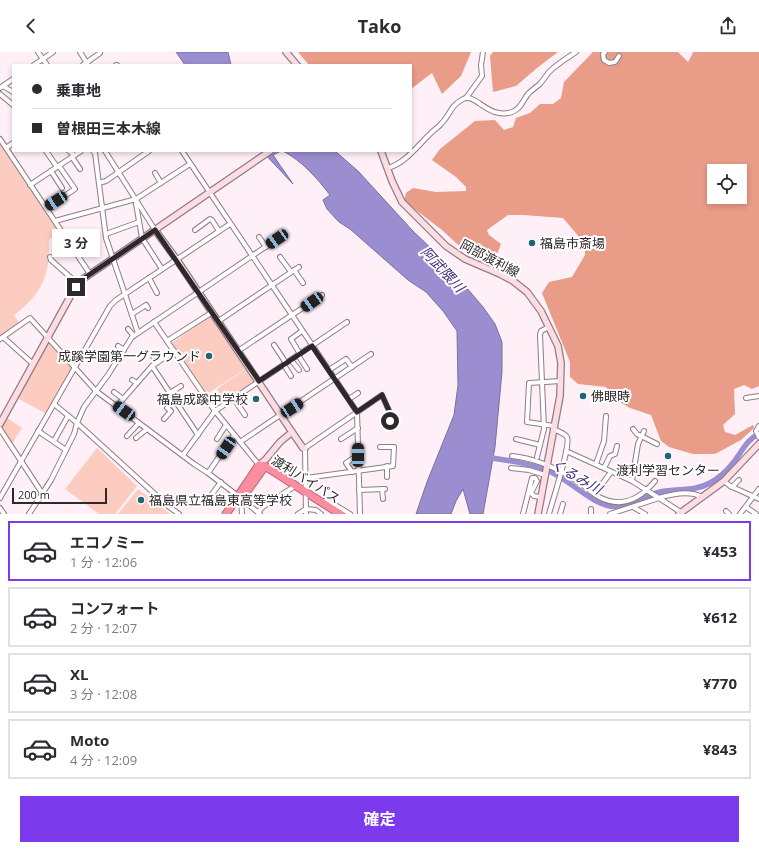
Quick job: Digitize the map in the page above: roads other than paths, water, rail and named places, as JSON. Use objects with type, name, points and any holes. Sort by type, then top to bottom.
[{"type":"highway","name":"渡利バイパス","points":[[263,465],[292,488],[319,501],[340,514]]},
{"type":"highway","name":"渡利バイパス","points":[[263,465],[306,494],[332,514]]},
{"type":"highway","name":"渡利バイパス","points":[[231,514],[263,465]]},
{"type":"highway","name":"渡利バイパス","points":[[226,514],[241,499]]},
{"type":"street","points":[[38,52],[46,64]]},
{"type":"street","points":[[36,64],[53,52]]},
{"type":"street","points":[[80,52],[86,64],[100,53]]},
{"type":"street","points":[[286,52],[296,64]]},
{"type":"street","points":[[412,152],[441,125],[452,107],[466,98],[482,76],[481,65],[483,52]]},
{"type":"street","points":[[466,98],[473,98],[484,108],[495,112],[504,113],[514,111],[555,66],[576,52]]},
{"type":"street","points":[[605,52],[603,54],[604,60],[609,63],[615,62],[619,56]]},
{"type":"street","points":[[12,80],[2,87],[12,92]]},
{"type":"street","points":[[0,94],[12,104]]},
{"type":"street","points":[[0,139],[90,274]]},
{"type":"street","points":[[6,148],[12,144]]},
{"type":"street","points":[[46,208],[75,188],[47,152]]},
{"type":"street","points":[[70,152],[80,169]]},
{"type":"street","points":[[30,185],[79,152]]},
{"type":"street","points":[[94,152],[106,234],[138,332]]},
{"type":"street","points":[[106,152],[155,230],[177,260],[217,322],[259,381],[303,448],[305,448]]},
{"type":"street","points":[[99,183],[106,181],[148,152]]},
{"type":"street","points":[[183,152],[357,412],[360,514]]},
{"type":"street","points":[[0,424],[78,284],[113,258],[268,152]]},
{"type":"street","name":"岡部渡利線","points":[[381,152],[398,195],[408,209],[446,246],[458,255],[513,281],[528,292],[541,311],[558,346],[561,363],[560,396],[538,514]]},
{"type":"street","points":[[388,168],[393,167],[412,152]]},
{"type":"street","points":[[54,220],[119,205],[136,199],[190,164]]},
{"type":"street","points":[[51,171],[62,188]]},
{"type":"street","points":[[155,173],[161,183]]},
{"type":"street","points":[[136,199],[142,238],[162,269]]},
{"type":"street","points":[[195,230],[210,219],[219,231]]},
{"type":"street","points":[[106,234],[139,222]]},
{"type":"street","points":[[0,498],[110,306],[125,294],[230,224]]},
{"type":"street","points":[[259,237],[266,247]]},
{"type":"street","points":[[29,514],[51,480],[74,434],[84,407],[134,336],[280,238]]},
{"type":"street","points":[[280,257],[303,283]]},
{"type":"street","points":[[50,258],[78,284]]},
{"type":"street","points":[[217,322],[299,267]]},
{"type":"street","points":[[149,278],[157,292]]},
{"type":"street","points":[[238,351],[322,295]]},
{"type":"street","points":[[132,314],[146,305],[148,308]]},
{"type":"street","points":[[167,341],[211,313]]},
{"type":"street","points":[[33,364],[1,338],[30,318],[96,391],[221,482],[259,513],[264,506],[292,488]]},
{"type":"street","points":[[154,322],[215,411],[240,442],[263,465],[280,442],[292,432]]},
{"type":"street","points":[[183,455],[215,411],[347,322]]},
{"type":"street","points":[[537,457],[544,424],[540,335],[541,331],[549,327]]},
{"type":"street","points":[[128,329],[134,336]]},
{"type":"street","points":[[302,331],[291,339],[307,369]]},
{"type":"street","points":[[274,345],[291,376]]},
{"type":"street","points":[[118,346],[124,350]]},
{"type":"street","points":[[117,406],[152,366],[174,350]]},
{"type":"street","points":[[240,442],[371,354]]},
{"type":"street","points":[[152,355],[157,362]]},
{"type":"street","points":[[329,370],[346,359],[352,367]]},
{"type":"street","points":[[291,360],[299,370]]},
{"type":"street","points":[[152,366],[198,435]]},
{"type":"street","points":[[132,380],[137,383]]},
{"type":"street","points":[[549,514],[560,480],[567,439],[554,427],[527,422],[529,383],[561,381]]},
{"type":"street","points":[[170,393],[181,386]]},
{"type":"street","points":[[114,392],[123,399]]},
{"type":"street","points":[[348,399],[358,392]]},
{"type":"street","points":[[305,448],[382,395],[390,413],[391,429]]},
{"type":"street","points":[[746,398],[759,396]]},
{"type":"street","points":[[178,405],[189,398]]},
{"type":"street","points":[[234,398],[245,416]]},
{"type":"street","points":[[164,419],[171,411],[167,408],[174,399]]},
{"type":"street","points":[[54,404],[168,506],[179,514]]},
{"type":"street","points":[[54,441],[68,416]]},
{"type":"street","points":[[596,464],[604,441],[606,416]]},
{"type":"street","points":[[127,436],[140,423]]},
{"type":"street","points":[[217,439],[226,425]]},
{"type":"street","points":[[758,435],[756,431],[759,426]]},
{"type":"street","points":[[341,439],[358,428]]},
{"type":"street","points":[[136,438],[147,429]]},
{"type":"street","points":[[633,429],[641,436],[657,444]]},
{"type":"street","points":[[0,430],[42,493]]},
{"type":"street","points":[[38,431],[66,450]]},
{"type":"street","points":[[632,481],[638,444],[644,431]]},
{"type":"street","points":[[208,473],[234,435]]},
{"type":"street","points":[[516,439],[540,445]]},
{"type":"street","points":[[566,451],[632,481],[681,514],[724,481],[759,444]]},
{"type":"street","points":[[604,468],[610,456],[615,454],[617,446]]},
{"type":"street","points":[[306,478],[393,466],[394,447],[380,447]]},
{"type":"street","points":[[305,448],[306,514]]},
{"type":"street","points":[[352,472],[346,463],[358,455]]},
{"type":"street","points":[[512,456],[547,465],[579,482],[599,497],[615,502],[633,500],[647,490],[655,481]]},
{"type":"street","points":[[387,466],[387,477]]},
{"type":"street","points":[[511,468],[545,474]]},
{"type":"street","points":[[597,491],[611,472]]},
{"type":"street","points":[[523,514],[532,478],[535,478],[537,482],[531,493],[534,496],[541,497]]},
{"type":"street","points":[[732,487],[739,480]]},
{"type":"street","points":[[724,481],[732,487],[759,499]]},
{"type":"street","points":[[212,494],[221,482]]},
{"type":"street","points":[[359,490],[384,489],[383,498]]},
{"type":"street","points":[[740,514],[759,489]]},
{"type":"street","points":[[610,514],[668,495],[695,493],[702,497]]},
{"type":"street","points":[[241,499],[242,514]]},
{"type":"street","points":[[319,501],[332,502],[350,514]]},
{"type":"street","points":[[560,514],[563,504]]},
{"type":"street","points":[[633,507],[645,514]]},
{"type":"street","points":[[746,507],[756,514]]},
{"type":"street","points":[[0,508],[4,514]]},
{"type":"street","points":[[298,514],[306,508],[316,510],[322,514]]},
{"type":"water","points":[[176,52],[228,52],[231,64],[184,64]]},
{"type":"water","points":[[263,152],[279,152],[273,155],[293,184]]},
{"type":"water","name":"阿武隈川","points":[[285,152],[336,152],[358,171],[412,230],[442,259],[483,307],[495,324],[502,342],[502,372],[495,447],[483,514],[470,514],[463,489],[451,514],[416,514],[454,415],[458,385],[457,331],[443,311],[426,292],[408,280],[350,229],[339,222],[327,209],[323,200],[330,195],[303,165]]},
{"type":"waterway","name":"くるみ川","points":[[487,459],[492,458],[544,469],[559,476],[592,499],[608,506],[617,507],[634,503],[660,492],[698,488],[710,483],[725,472],[751,439],[759,434]]},
{"type":"place","name":"福島市斎場","points":[[532,243]]},
{"type":"place","name":"成蹊学園第一グラウンド","points":[[209,356]]},
{"type":"place","name":"佛眼時","points":[[583,396]]},
{"type":"place","name":"福島成蹊中学校","points":[[256,399]]},
{"type":"place","name":"渡利学習センター","points":[[668,456]]},
{"type":"place","name":"福島県立福島東高等学校","points":[[141,500]]}]
